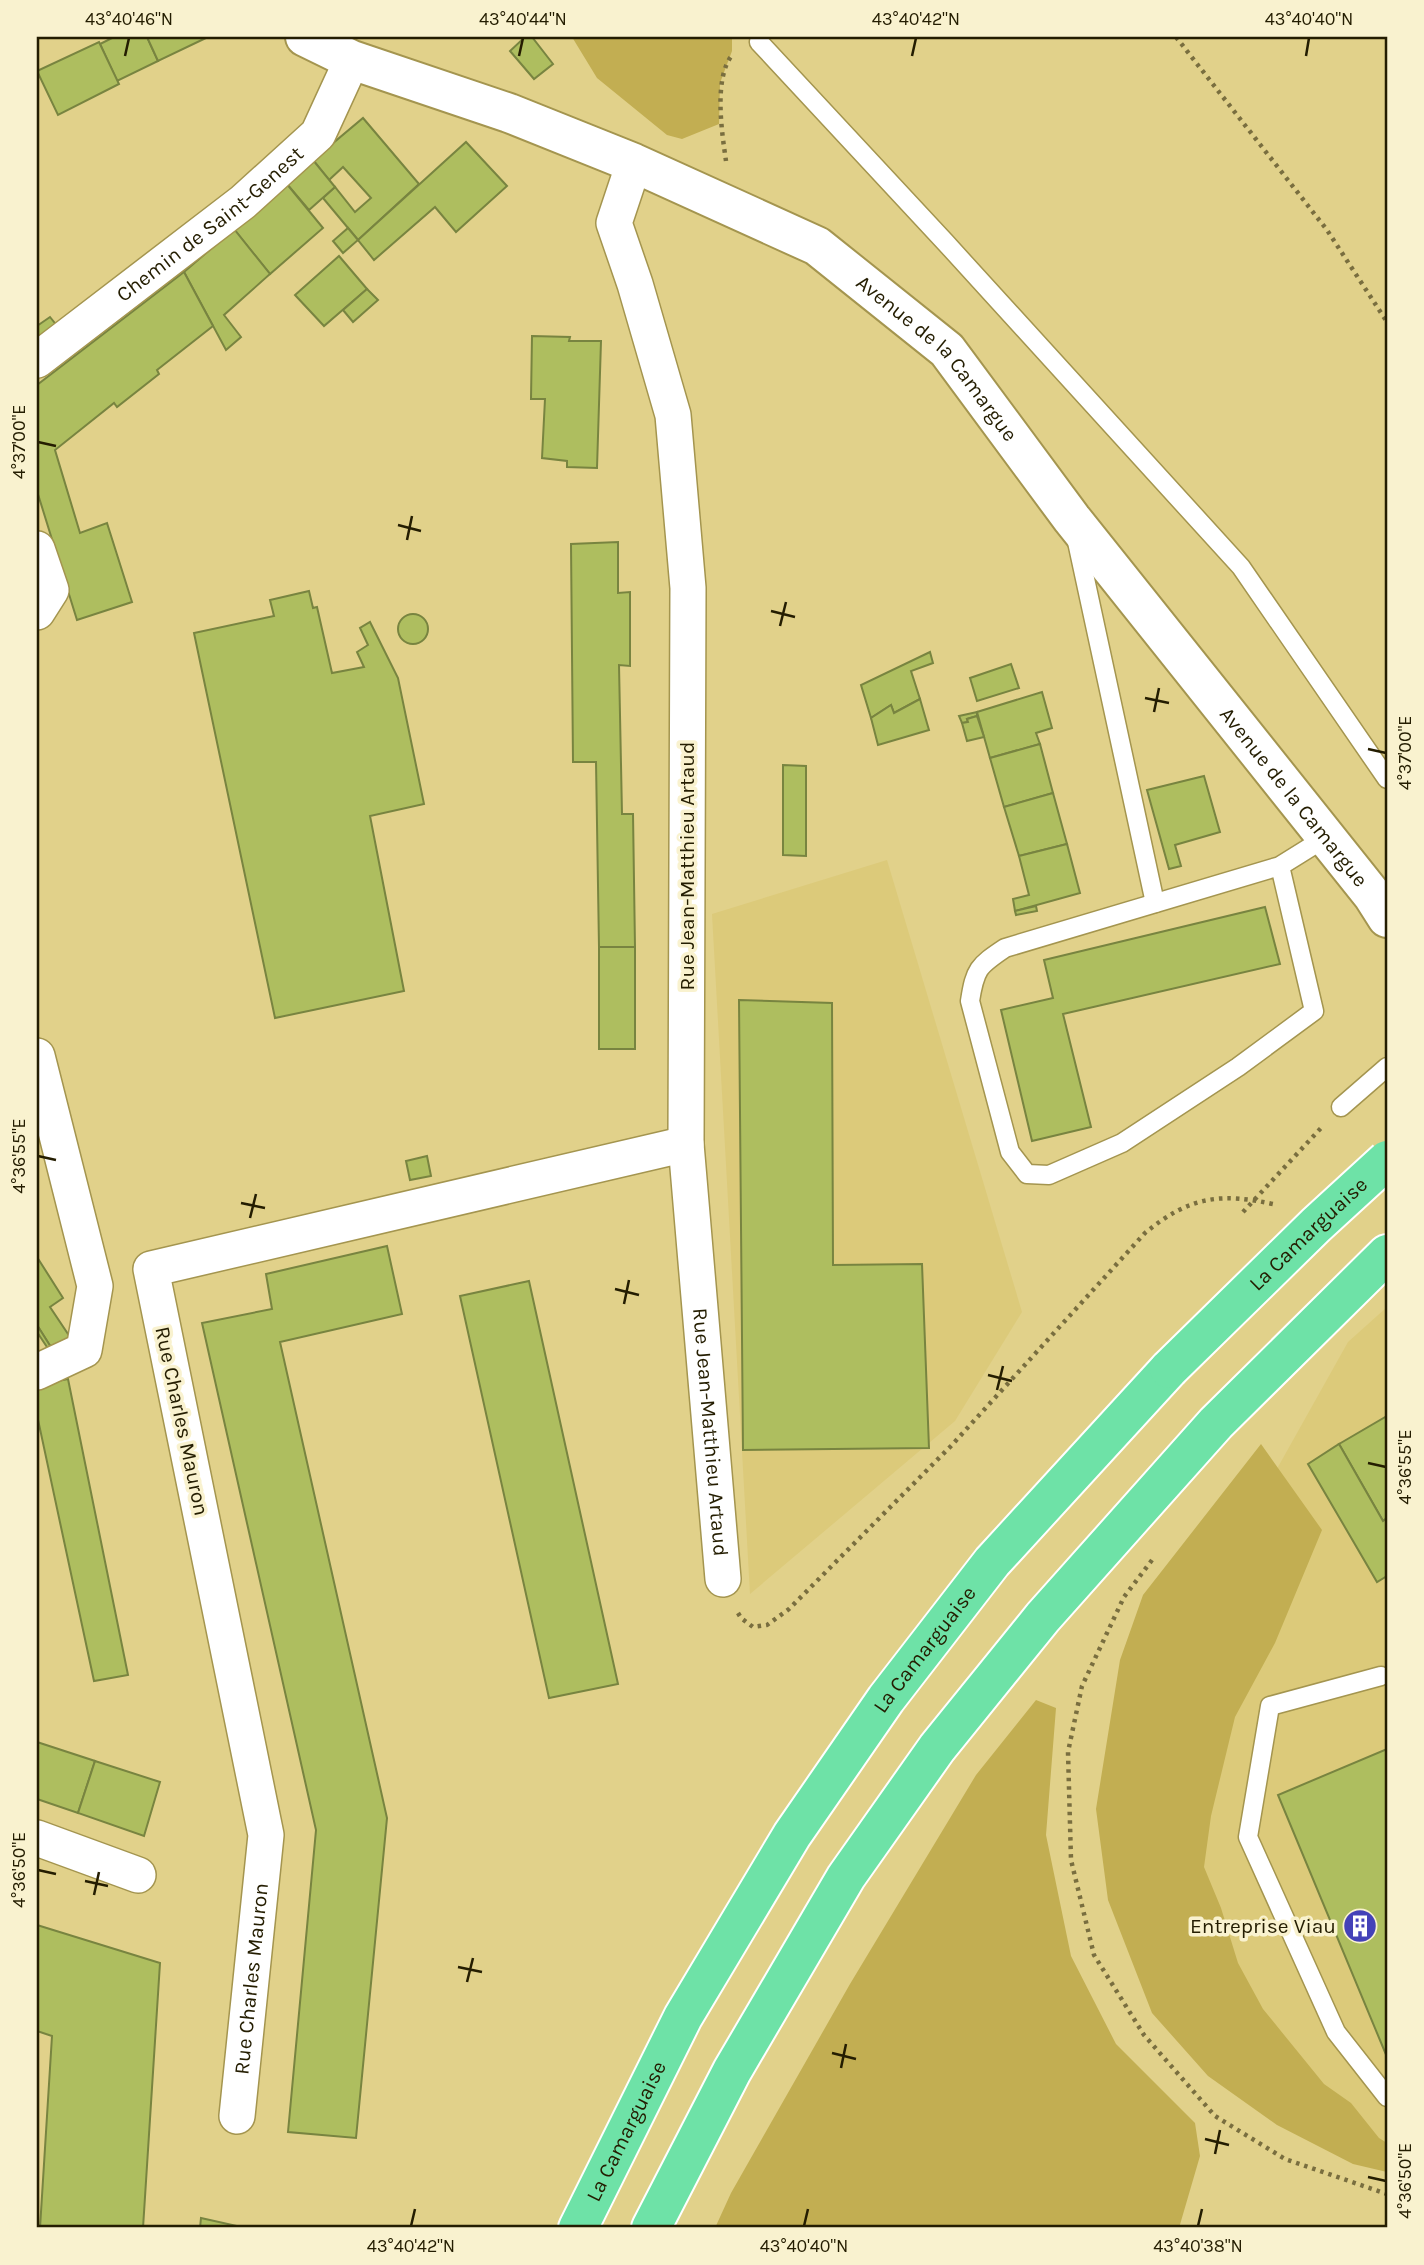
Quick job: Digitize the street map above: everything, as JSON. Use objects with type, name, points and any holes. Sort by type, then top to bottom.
[{"type":"highway","name":"La Camarguaise","points":[[578,2228],[683,2017],[792,1835],[886,1699],[992,1562],[1169,1369],[1316,1225],[1387,1160]]},
{"type":"highway","points":[[651,2228],[732,2071],[846,1877],[937,1748],[1043,1617],[1216,1423],[1387,1254]]},
{"type":"main road","name":"Avenue de la Camargue","points":[[305,37],[352,60],[509,113],[634,163],[817,246],[947,351],[1072,519],[1387,918]]},
{"type":"street","name":"Chemin de Saint-Genest","points":[[37,360],[243,202],[318,134],[352,60]]},
{"type":"street","name":"Rue Jean-Matthieu Artaud","points":[[634,163],[614,223],[635,284],[673,415],[688,588],[686,1143],[723,1579]]},
{"type":"street","points":[[37,549],[51,590],[37,612]]},
{"type":"street","points":[[37,1056],[95,1286],[84,1350],[37,1372]]},
{"type":"street","name":"Rue Charles Mauron","points":[[237,2116],[266,1835],[151,1269],[686,1143]]},
{"type":"street","points":[[37,1838],[138,1875]]},
{"type":"lane","points":[[760,39],[1241,567],[1386,776]]},
{"type":"lane","points":[[1072,519],[1155,903]]},
{"type":"lane","points":[[1280,866],[1314,1012],[1238,1068],[1122,1143],[1049,1175],[1027,1174],[1010,1152],[970,1001],[974,977],[984,962],[1005,948],[1280,866],[1325,838]]},
{"type":"lane","points":[[1341,1107],[1387,1067]]},
{"type":"lane","points":[[1381,1676],[1270,1706],[1248,1837],[1336,2032],[1387,2097]]},
{"type":"path","points":[[1176,37],[1327,230],[1387,322]]},
{"type":"path","points":[[742,212],[723,142],[720,96],[724,72],[730,58],[743,46],[760,39]]},
{"type":"path","points":[[1243,1212],[1341,1107]]},
{"type":"path","points":[[723,1579],[733,1589],[736,1610],[741,1618],[753,1627],[767,1625],[789,1609],[951,1446],[1145,1233],[1185,1205],[1208,1200],[1235,1198],[1287,1208]]},
{"type":"path","points":[[1154,1557],[1124,1597],[1082,1686],[1068,1752],[1071,1860],[1094,1955],[1144,2035],[1215,2116],[1285,2159],[1387,2194]]},
{"type":"shaded area","points":[[572,37],[732,37],[732,51],[720,83],[719,124],[682,139],[667,135],[597,78]]},
{"type":"shaded area","points":[[887,860],[1022,1312],[955,1421],[750,1594],[712,914]]},
{"type":"shaded area","points":[[1387,1307],[1387,2152],[1241,2077],[1150,1668],[1278,1467],[1348,1342]]},
{"type":"shaded area","points":[[1261,1444],[1322,1530],[1275,1643],[1235,1717],[1211,1816],[1204,1867],[1221,1908],[1238,1963],[1263,2009],[1324,2084],[1351,2103],[1379,2138],[1387,2143],[1387,2172],[1353,2164],[1277,2125],[1208,2076],[1152,2013],[1108,1900],[1096,1809],[1120,1660],[1143,1595]]},
{"type":"shaded area","points":[[1036,1700],[1056,1708],[1046,1835],[1071,1956],[1116,2044],[1195,2123],[1200,2156],[1179,2228],[715,2228],[731,2193],[850,1984],[976,1775]]},
{"type":"building","points":[[114,37],[147,37],[158,61],[117,81],[100,44]]},
{"type":"building","points":[[147,37],[208,37],[158,61]]},
{"type":"building","points":[[525,37],[532,37],[553,64],[534,79],[510,51]]},
{"type":"building","points":[[99,42],[119,84],[58,115],[37,71]]},
{"type":"building","points":[[363,118],[419,184],[358,240],[323,198],[335,187],[355,212],[371,198],[343,167],[329,180],[313,160]]},
{"type":"building","points":[[466,142],[507,186],[456,232],[435,207],[374,260],[358,240]]},
{"type":"building","points":[[313,160],[335,187],[309,210],[286,183]]},
{"type":"building","points":[[286,183],[323,228],[270,274],[234,229]]},
{"type":"building","points":[[348,228],[358,240],[343,253],[333,241]]},
{"type":"building","points":[[234,229],[270,274],[224,315],[241,337],[226,350],[184,272]]},
{"type":"building","points":[[339,256],[367,289],[324,326],[295,295]]},
{"type":"building","points":[[184,272],[213,326],[157,370],[159,374],[117,407],[114,403],[55,450],[80,533],[107,523],[132,602],[77,620],[37,491],[37,385]]},
{"type":"building","points":[[367,289],[378,300],[353,322],[343,310]]},
{"type":"building","points":[[50,317],[58,327],[37,341],[37,326]]},
{"type":"building","points":[[532,336],[570,337],[569,341],[601,341],[597,468],[567,467],[567,461],[542,458],[545,399],[531,399]]},
{"type":"building","points":[[618,542],[618,593],[630,592],[630,666],[619,665],[622,814],[633,814],[635,947],[599,947],[596,762],[573,762],[571,544]]},
{"type":"building","points":[[309,591],[313,608],[317,607],[332,673],[364,667],[357,652],[368,645],[360,628],[370,622],[398,678],[424,804],[370,816],[404,991],[275,1018],[194,633],[274,616],[270,600]]},
{"type":"building","points":[[413,614],[424,618],[428,629],[424,640],[413,644],[402,640],[398,629],[402,618]]},
{"type":"building","points":[[930,652],[933,663],[911,671],[920,699],[894,713],[891,705],[871,718],[861,685]]},
{"type":"building","points":[[1011,664],[1019,688],[977,701],[970,678]]},
{"type":"building","points":[[1042,692],[1052,728],[1036,733],[1040,744],[990,758],[977,712]]},
{"type":"building","points":[[920,699],[929,730],[878,745],[871,718],[891,705],[894,713]]},
{"type":"building","points":[[977,712],[977,716],[962,723],[959,716]]},
{"type":"building","points":[[977,716],[984,737],[967,741],[962,723]]},
{"type":"building","points":[[1040,744],[1053,793],[1004,807],[990,758]]},
{"type":"building","points":[[783,765],[806,766],[806,856],[783,855]]},
{"type":"building","points":[[1204,776],[1220,832],[1175,845],[1181,866],[1169,869],[1147,790]]},
{"type":"building","points":[[1053,793],[1067,844],[1019,856],[1004,807]]},
{"type":"building","points":[[1067,844],[1080,893],[1015,911],[1013,899],[1029,895],[1019,856]]},
{"type":"building","points":[[1036,906],[1037,911],[1016,915],[1015,911]]},
{"type":"building","points":[[1265,907],[1280,964],[1063,1014],[1091,1127],[1032,1141],[1001,1010],[1053,998],[1044,960]]},
{"type":"building","points":[[599,947],[635,947],[635,1049],[599,1049]]},
{"type":"building","points":[[739,1000],[832,1003],[833,1265],[922,1264],[929,1448],[743,1450]]},
{"type":"building","points":[[427,1156],[431,1176],[410,1180],[406,1161]]},
{"type":"building","points":[[387,1246],[402,1314],[280,1342],[387,1818],[356,2138],[288,2132],[316,1830],[202,1323],[272,1309],[266,1274]]},
{"type":"building","points":[[37,1257],[63,1298],[50,1307],[72,1340],[54,1352],[37,1325]]},
{"type":"building","points":[[529,1281],[618,1684],[549,1698],[460,1296]]},
{"type":"building","points":[[37,1325],[54,1352],[51,1353],[37,1332]]},
{"type":"building","points":[[68,1379],[128,1675],[94,1681],[37,1415],[37,1385]]},
{"type":"building","points":[[1387,1416],[1387,1518],[1383,1521],[1339,1444]]},
{"type":"building","points":[[1339,1444],[1383,1521],[1387,1518],[1387,1576],[1377,1582],[1308,1464]]},
{"type":"building","points":[[37,1742],[95,1761],[78,1813],[37,1799]]},
{"type":"building","name":"Entreprise Viau","points":[[1387,1749],[1387,2057],[1278,1795]]},
{"type":"building","points":[[95,1761],[160,1782],[144,1836],[78,1813]]},
{"type":"building","points":[[37,1925],[160,1963],[143,2228],[40,2228],[52,2036],[37,2031]]},
{"type":"building","points":[[201,2218],[237,2226],[237,2228],[200,2228]]},
{"type":"place","name":"Entreprise Viau","points":[[1360,1926]]}]
